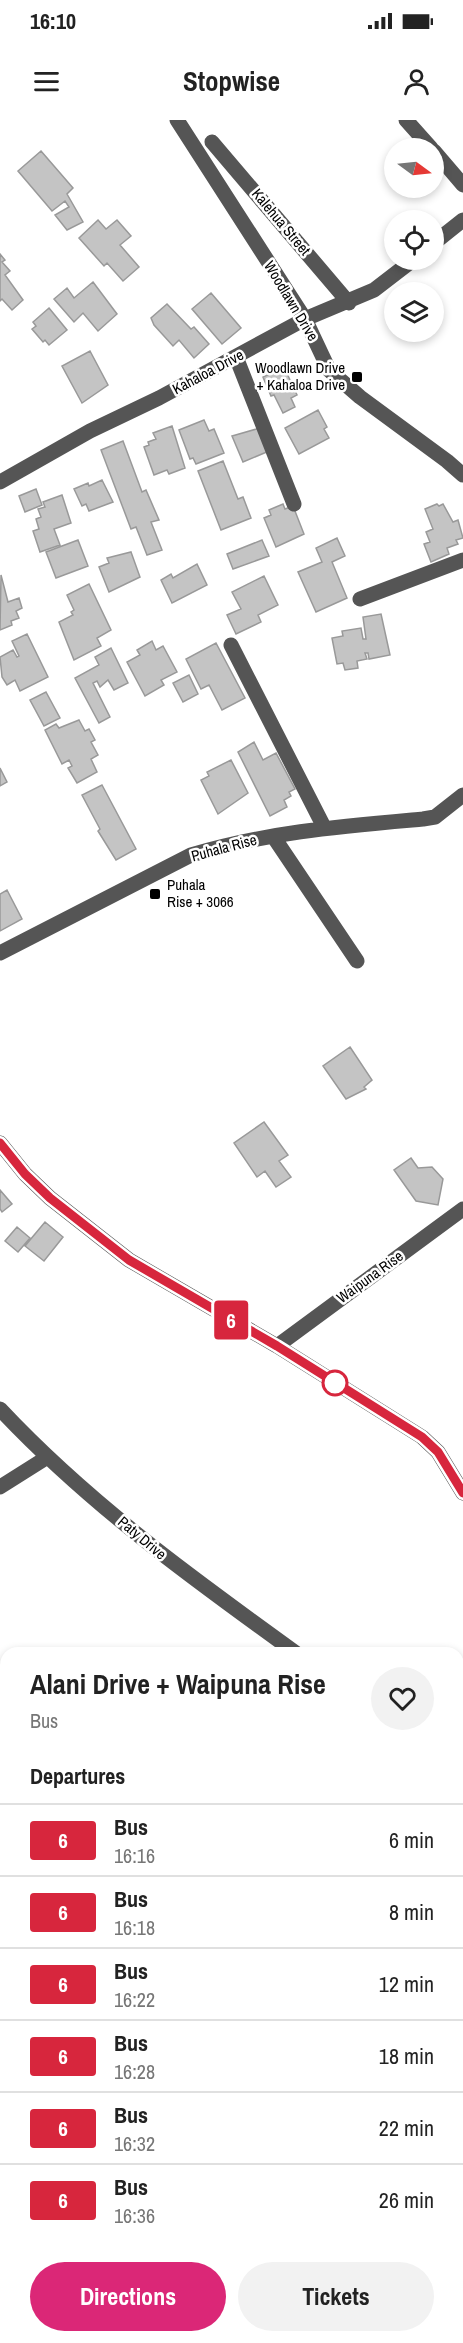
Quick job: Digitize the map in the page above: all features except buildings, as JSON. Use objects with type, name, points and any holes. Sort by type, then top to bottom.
[{"type":"street","name":"Woodlawn Drive","points":[[177,120],[305,319],[329,370],[360,397],[463,475]]},
{"type":"street","points":[[406,120],[422,138]]},
{"type":"street","name":"Kalehua Street","points":[[213,142],[349,303]]},
{"type":"street","points":[[444,164],[463,185]]},
{"type":"street","points":[[444,235],[463,220]]},
{"type":"street","name":"Kahaloa Drive","points":[[0,482],[90,431],[159,398],[305,319],[349,303],[374,290],[400,270]]},
{"type":"street","points":[[236,357],[294,504]]},
{"type":"street","points":[[360,599],[463,560]]},
{"type":"street","points":[[231,645],[324,827]]},
{"type":"street","name":"Puhala Rise","points":[[0,953],[191,855],[224,845],[324,827],[423,819],[435,816],[463,795]]},
{"type":"street","points":[[273,836],[357,961]]},
{"type":"street","points":[[0,1143],[25,1174],[50,1198],[129,1260],[277,1346],[422,1437],[438,1452],[463,1493]]},
{"type":"street","name":"Waipuna Rise","points":[[277,1346],[463,1209]]},
{"type":"street","name":"Paty Drive","points":[[0,1409],[46,1458],[178,1568],[288,1647]]},
{"type":"street","points":[[0,1487],[46,1458]]},
{"type":"bus line","name":"6","points":[[0,1143],[25,1174],[50,1198],[129,1260],[277,1346],[422,1437],[445,1461],[463,1493]]},
{"type":"place","name":"Woodlawn Drive + Kahaloa Drive","points":[[357,377]]},
{"type":"place","name":"Puhala Rise + 3066","points":[[155,894]]}]
